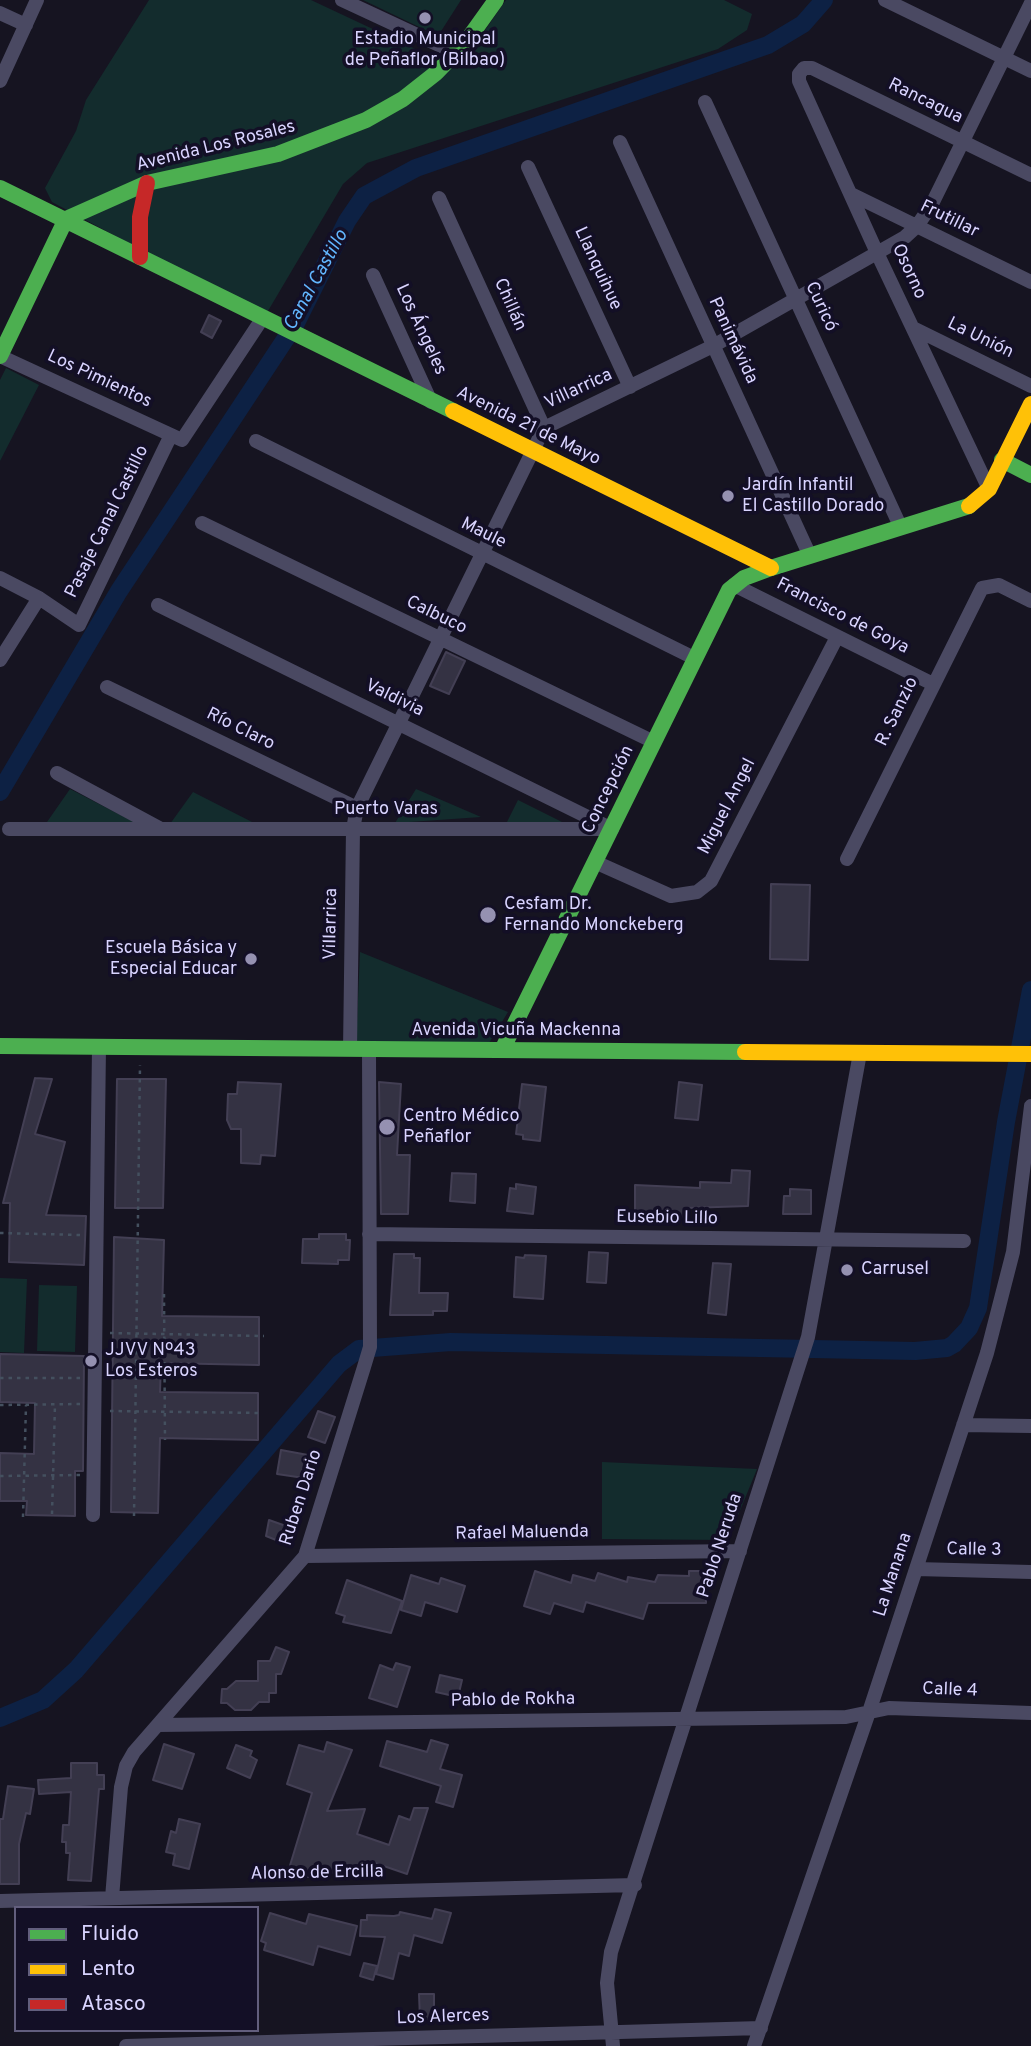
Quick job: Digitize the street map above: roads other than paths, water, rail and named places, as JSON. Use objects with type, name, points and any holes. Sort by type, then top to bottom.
[{"type":"street","points":[[0,80],[37,0]]},
{"type":"street","points":[[342,0],[457,53]]},
{"type":"street","name":"Avenida Los Rosales","points":[[66,219],[147,183],[278,154],[336,134],[403,99],[457,53],[496,0]]},
{"type":"street","points":[[885,0],[1031,71]]},
{"type":"street","name":"Villarrica","points":[[350,1049],[353,829],[357,808],[530,450],[544,428],[713,346],[878,255],[917,226],[1031,2]]},
{"type":"street","points":[[0,13],[26,25]]},
{"type":"street","name":"Rancagua","points":[[801,70],[812,68],[1031,175]]},
{"type":"street","name":"Osorno","points":[[801,70],[799,81],[989,489]]},
{"type":"street","name":"Curicó","points":[[705,102],[901,528]]},
{"type":"street","name":"Panimávida","points":[[620,142],[810,556]]},
{"type":"street","name":"Llanquihue","points":[[528,167],[630,387]]},
{"type":"street","points":[[140,257],[139,217],[147,183]]},
{"type":"street","name":"Avenida 21 de Mayo","points":[[0,188],[771,568]]},
{"type":"street","name":"Frutillar","points":[[851,194],[1031,282]]},
{"type":"street","name":"Chillán","points":[[439,198],[544,428]]},
{"type":"street","points":[[0,356],[66,219]]},
{"type":"street","name":"Los Ángeles","points":[[373,275],[431,402]]},
{"type":"street","name":"Pasaje Canal Castillo","points":[[39,598],[79,625],[176,438],[270,322]]},
{"type":"street","name":"La Unión","points":[[913,328],[1031,386]]},
{"type":"street","name":"Los Pimientos","points":[[0,356],[176,438]]},
{"type":"street","points":[[734,585],[771,568],[971,506],[989,489],[1031,404]]},
{"type":"street","name":"Maule","points":[[256,442],[480,555],[694,658]]},
{"type":"street","points":[[1002,460],[1031,475]]},
{"type":"street","name":"Calbuco","points":[[202,523],[654,742]]},
{"type":"street","points":[[0,578],[39,598],[0,660]]},
{"type":"street","name":"Concepción","points":[[502,1050],[723,599],[734,585]]},
{"type":"street","name":"Francisco de Goya","points":[[734,585],[933,684]]},
{"type":"street","name":"R. Sanzio","points":[[847,859],[978,593],[987,585],[999,585],[1031,601]]},
{"type":"street","name":"Valdivia","points":[[158,605],[612,829]]},
{"type":"street","name":"Miguel Angel","points":[[595,862],[671,896],[697,892],[710,881],[837,637]]},
{"type":"street","name":"Río Claro","points":[[107,687],[357,808]]},
{"type":"street","name":"Puerto Varas","points":[[57,773],[160,828]]},
{"type":"street","name":"Puerto Varas","points":[[9,829],[612,829]]},
{"type":"street","name":"Avenida Vicuña Mackenna","points":[[0,1046],[1031,1055]]},
{"type":"street","points":[[93,1515],[99,1047]]},
{"type":"street","name":"Ruben Dario","points":[[112,1898],[121,1787],[126,1766],[134,1752],[304,1556],[364,1367],[369,1336],[369,1049]]},
{"type":"street","name":"Pablo Neruda","points":[[612,2039],[607,1969],[808,1337],[860,1053]]},
{"type":"street","name":"La Manana","points":[[754,2046],[869,1712],[987,1353],[1013,1252],[1031,1106]]},
{"type":"street","name":"Eusebio Lillo","points":[[369,1234],[964,1241]]},
{"type":"street","points":[[963,1425],[1031,1426]]},
{"type":"street","name":"Rafael Maluenda","points":[[304,1556],[740,1551]]},
{"type":"street","name":"Calle 3","points":[[916,1569],[1031,1572]]},
{"type":"street","name":"Calle 4","points":[[869,1712],[889,1708],[1031,1713]]},
{"type":"street","name":"Pablo de Rokha","points":[[158,1725],[846,1717],[869,1712]]},
{"type":"street","name":"Alonso de Ercilla","points":[[0,1900],[635,1885]]},
{"type":"street","name":"Los Alerces","points":[[126,2046],[612,2039],[761,2028]]},
{"type":"waterway","name":"Canal Castillo","points":[[0,792],[119,591],[296,323],[347,221],[364,196],[416,168],[768,45],[803,24],[824,0]]},
{"type":"waterway","points":[[0,1718],[43,1700],[76,1670],[339,1364],[359,1349],[451,1342],[915,1351],[947,1348],[954,1344],[969,1328],[978,1308],[1006,1122],[1031,990]]},
{"type":"place","name":"Estadio Municipal de Peñaflor (Bilbao)","points":[[425,18]]},
{"type":"place","name":"Jardín Infantil El Castillo Dorado","points":[[728,496]]},
{"type":"place","name":"Cesfam Dr. Fernando Monckeberg","points":[[488,915]]},
{"type":"place","name":"Escuela Básica y Especial Educar","points":[[251,959]]},
{"type":"place","name":"Centro Médico Peñaflor","points":[[387,1127]]},
{"type":"place","name":"Carrusel","points":[[847,1270]]},
{"type":"place","name":"JJVV Nº43 Los Esteros","points":[[91,1361]]}]
